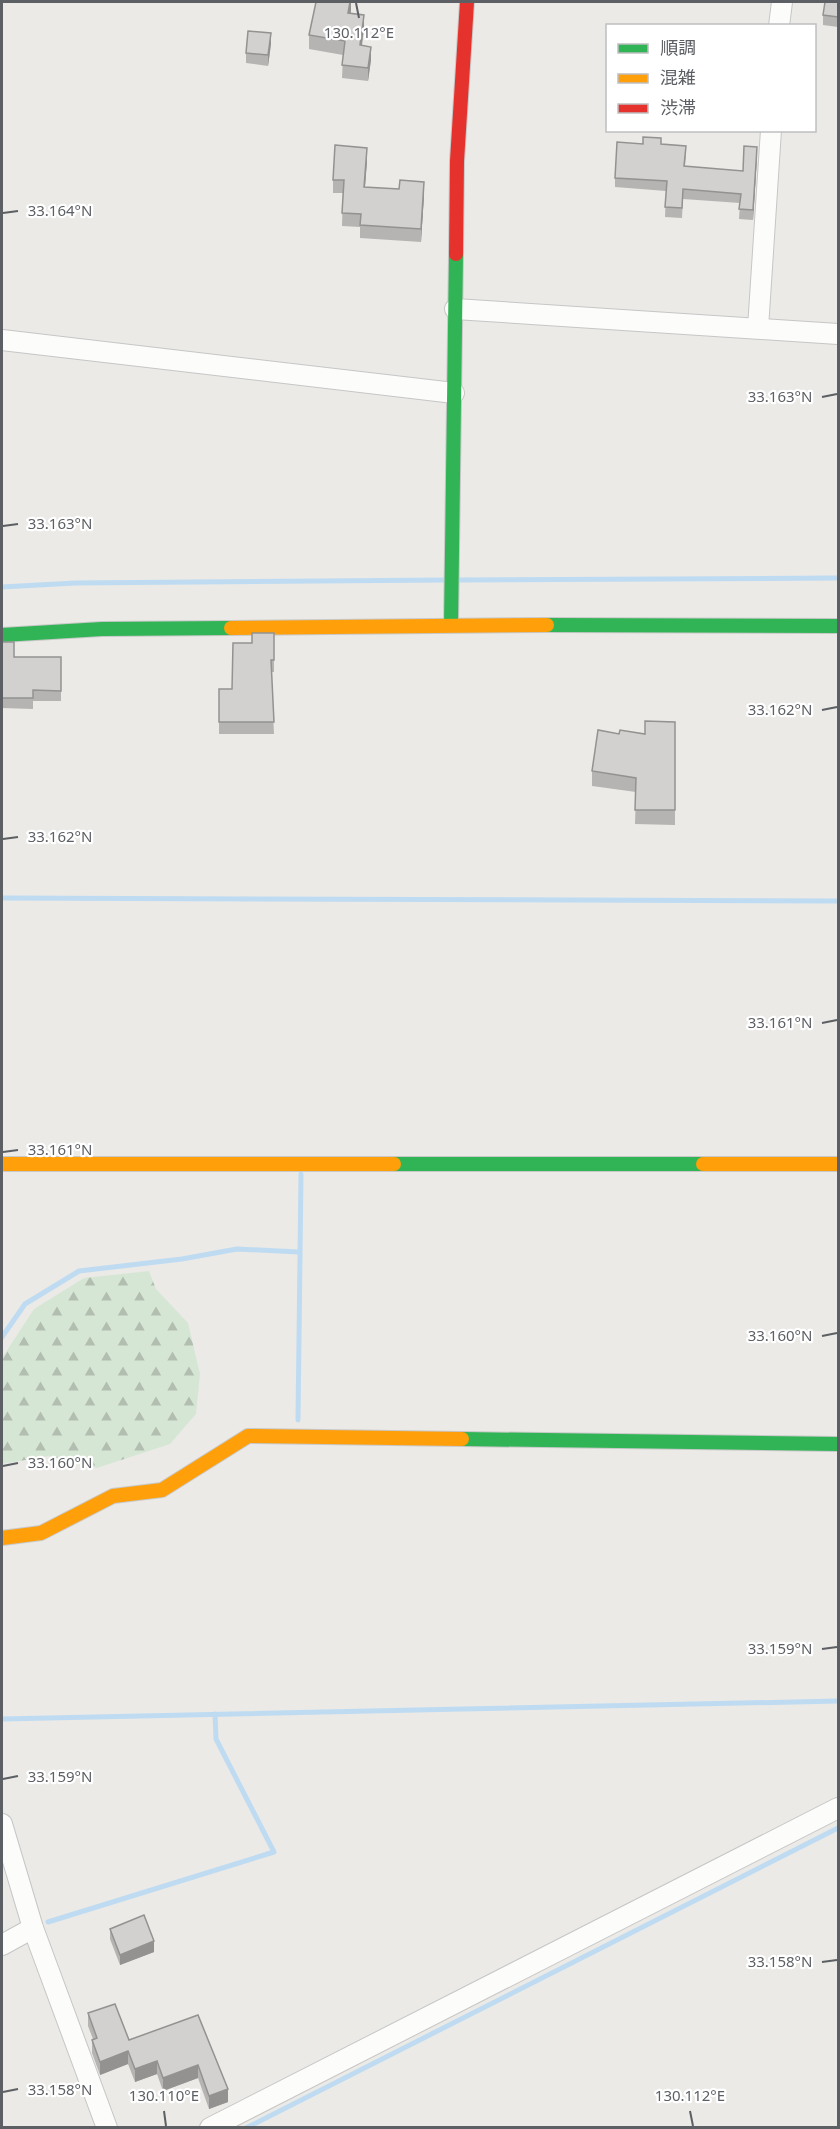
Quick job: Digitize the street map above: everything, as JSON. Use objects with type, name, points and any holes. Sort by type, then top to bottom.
[{"type":"street","points":[[451,625],[457,161],[467,2]]},
{"type":"street","points":[[779,24],[782,2]]},
{"type":"street","points":[[758,328],[771,132]]},
{"type":"street","points":[[455,309],[838,334]]},
{"type":"street","points":[[2,340],[454,393]]},
{"type":"street","points":[[2,635],[102,628],[451,625],[838,626]]},
{"type":"street","points":[[2,1164],[838,1164]]},
{"type":"street","points":[[2,1538],[41,1533],[113,1496],[162,1490],[248,1436],[838,1444]]},
{"type":"street","points":[[210,2127],[838,1808]]},
{"type":"street","points":[[2,1824],[33,1928],[107,2127]]},
{"type":"street","points":[[2,1945],[33,1928]]},
{"type":"green space","points":[[149,1271],[156,1289],[188,1323],[200,1374],[196,1414],[170,1444],[97,1468],[49,1456],[2,1464],[2,1358],[34,1309],[84,1278]]},
{"type":"building","points":[[316,2],[350,2],[348,13],[364,15],[360,45],[371,47],[368,68],[342,65],[345,41],[309,35]]},
{"type":"building","points":[[825,2],[838,2],[838,17],[823,15]]},
{"type":"building","points":[[248,31],[271,33],[268,55],[246,53]]},
{"type":"building","points":[[643,137],[661,138],[661,144],[686,146],[684,166],[743,171],[744,146],[757,147],[753,210],[739,209],[741,194],[683,189],[682,208],[665,207],[667,181],[615,178],[617,142],[643,144]]},
{"type":"building","points":[[335,145],[367,148],[364,187],[399,189],[400,180],[424,182],[421,229],[360,225],[361,214],[342,213],[344,180],[333,180]]},
{"type":"building","points":[[252,633],[274,633],[274,660],[271,660],[274,722],[219,722],[219,689],[232,689],[233,643],[252,643]]},
{"type":"building","points":[[2,642],[14,642],[14,657],[61,657],[61,691],[33,690],[33,698],[2,698]]},
{"type":"building","points":[[645,721],[675,722],[675,810],[635,810],[636,778],[592,771],[598,730],[619,734],[620,730],[645,734]]},
{"type":"building","points":[[144,1915],[154,1941],[120,1955],[110,1929]]},
{"type":"building","points":[[115,2004],[129,2040],[198,2015],[228,2089],[209,2096],[198,2065],[163,2078],[157,2061],[135,2069],[128,2051],[100,2062],[92,2040],[97,2038],[88,2013]]},
{"type":"waterway","points":[[459,580],[838,578]]},
{"type":"waterway","points":[[2,587],[75,583],[444,580]]},
{"type":"waterway","points":[[2,898],[838,901]]},
{"type":"waterway","points":[[298,1420],[301,1174]]},
{"type":"waterway","points":[[2,1337],[25,1304],[79,1271],[182,1259],[237,1249],[299,1252]]},
{"type":"waterway","points":[[2,1719],[838,1701]]},
{"type":"waterway","points":[[48,1922],[274,1852],[216,1739],[215,1714]]},
{"type":"waterway","points":[[246,2128],[838,1828]]},
{"type":"traffic: fast","points":[[451,625],[456,254]]},
{"type":"traffic: fast","points":[[547,625],[838,626]]},
{"type":"traffic: fast","points":[[2,635],[102,629],[231,628]]},
{"type":"traffic: fast","points":[[394,1164],[703,1164]]},
{"type":"traffic: fast","points":[[462,1439],[838,1444]]},
{"type":"traffic: slow","points":[[231,628],[547,625]]},
{"type":"traffic: slow","points":[[2,1164],[394,1164]]},
{"type":"traffic: slow","points":[[703,1164],[838,1164]]},
{"type":"traffic: slow","points":[[2,1538],[41,1533],[113,1496],[162,1490],[248,1436],[462,1439]]},
{"type":"traffic: jam","points":[[456,254],[457,161],[467,2]]}]
